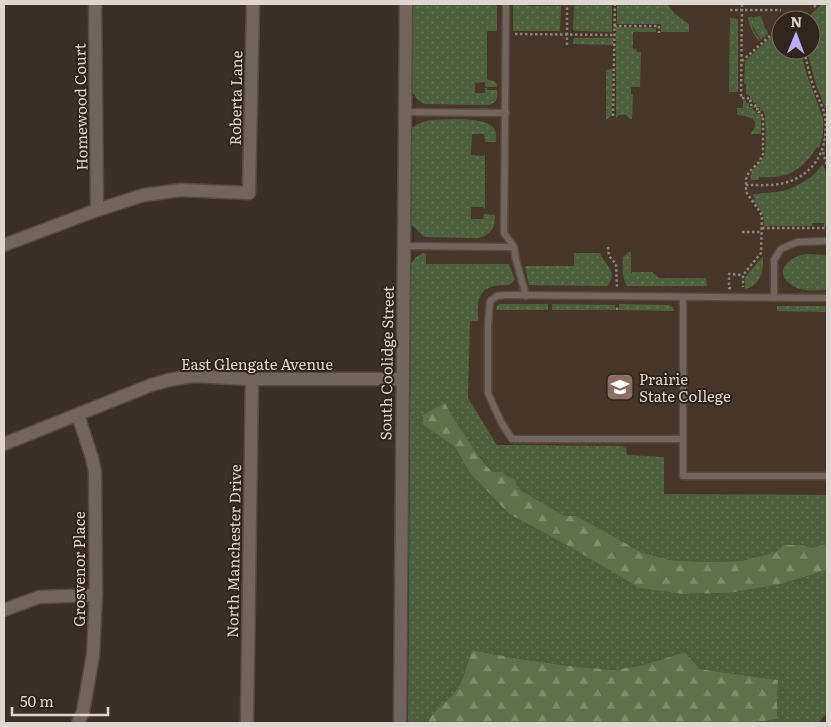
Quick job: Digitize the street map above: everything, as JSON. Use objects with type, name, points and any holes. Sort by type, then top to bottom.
[{"type":"street","name":"Homewood Court","points":[[95,4],[97,210]]},
{"type":"street","name":"Roberta Lane","points":[[97,210],[144,195],[181,190],[249,193],[252,4]]},
{"type":"street","name":"South Coolidge Street","points":[[400,723],[406,4]]},
{"type":"street","points":[[4,246],[97,210]]},
{"type":"street","name":"East Glengate Avenue","points":[[4,444],[151,385],[192,376],[252,379],[402,379]]},
{"type":"street","name":"North Manchester Drive","points":[[247,723],[252,379]]},
{"type":"street","name":"Grosvenor Place","points":[[78,414],[95,472],[96,595],[93,655],[83,712],[78,723]]},
{"type":"street","points":[[4,610],[39,597],[96,595]]},
{"type":"lane","points":[[506,4],[504,233],[514,247],[526,296]]},
{"type":"lane","points":[[405,112],[506,113]]},
{"type":"lane","points":[[774,298],[774,260],[781,250],[797,242],[827,242]]},
{"type":"lane","points":[[404,246],[514,247]]},
{"type":"lane","points":[[683,440],[512,439],[501,422],[488,393],[490,301],[497,296],[827,298]]},
{"type":"lane","points":[[683,297],[683,476],[827,476]]},
{"type":"path","points":[[567,4],[567,45]]},
{"type":"path","points":[[614,116],[615,4]]},
{"type":"path","points":[[742,4],[741,98],[748,98],[748,101],[751,101],[751,105],[755,105],[755,108],[758,109],[758,112],[762,112],[763,116],[763,154],[759,162],[746,177],[746,192],[760,212],[763,221],[761,253],[743,274],[743,288],[729,288],[730,274],[743,274]]},
{"type":"path","points":[[814,7],[817,4]]},
{"type":"path","points":[[730,10],[771,10]]},
{"type":"path","points":[[614,26],[659,26],[658,33]]},
{"type":"path","points":[[526,34],[614,35]]},
{"type":"path","points":[[742,61],[771,35]]},
{"type":"path","points":[[746,185],[774,185],[794,180],[810,169],[817,162],[822,152],[827,122],[809,74],[806,60]]},
{"type":"path","points":[[609,68],[614,68]]},
{"type":"path","points":[[822,152],[827,166]]},
{"type":"path","points":[[762,228],[827,228]]},
{"type":"path","points":[[742,232],[762,232]]},
{"type":"path","points":[[608,247],[609,256],[616,264],[617,287]]},
{"type":"path","points":[[617,305],[617,310]]},
{"type":"shaded area","name":"Prairie State College","points":[[417,4],[827,4],[827,723],[409,723]]},
{"type":"green space","points":[[413,4],[497,4],[497,31],[487,32],[487,79],[495,82],[497,87],[487,87],[485,82],[475,83],[475,93],[485,93],[485,88],[487,90],[497,90],[497,97],[494,103],[489,105],[425,104],[418,100],[412,92]]},
{"type":"green space","points":[[513,4],[561,6],[560,31],[513,31]]},
{"type":"green space","points":[[612,4],[612,32],[573,30],[574,6]]},
{"type":"green space","points":[[617,4],[665,4],[689,24],[689,32],[661,32],[661,24],[617,24]]},
{"type":"green space","points":[[822,4],[827,4],[827,112],[816,85],[810,60],[821,60],[821,10],[816,10]]},
{"type":"green space","points":[[758,16],[761,16],[768,33],[767,36],[764,33],[766,36],[764,38],[760,34],[763,38],[761,40],[752,25],[759,41],[749,24],[748,17],[758,18]]},
{"type":"green space","points":[[730,18],[738,19],[738,92],[729,92]]},
{"type":"green space","points":[[616,27],[656,28],[656,32],[633,32],[633,49],[641,52],[640,87],[631,87],[631,94],[633,94],[632,119],[626,115],[619,115],[616,118]]},
{"type":"green space","points":[[771,36],[771,60],[803,60],[823,118],[822,137],[819,148],[817,147],[806,162],[786,175],[759,177],[758,180],[751,180],[751,173],[765,152],[765,115],[763,111],[760,111],[760,107],[756,107],[756,103],[753,103],[750,96],[746,94],[746,84],[744,84],[745,61]]},
{"type":"green space","points":[[574,38],[613,38],[613,45],[573,44]]},
{"type":"green space","points":[[612,69],[612,115],[606,120],[606,70]]},
{"type":"green space","points":[[743,100],[749,103],[749,107],[753,107],[756,114],[760,114],[761,134],[751,134],[755,124],[753,119],[737,115],[737,108],[743,108]]},
{"type":"green space","points":[[429,120],[475,120],[491,125],[496,131],[496,142],[485,142],[484,134],[472,134],[471,155],[483,156],[485,154],[485,209],[483,207],[471,207],[471,219],[483,219],[484,214],[495,215],[492,230],[486,235],[477,238],[427,237],[423,236],[411,224],[412,128]]},
{"type":"green space","points":[[822,165],[827,175],[827,227],[824,227],[824,223],[812,223],[812,226],[764,226],[763,214],[753,200],[755,199],[753,195],[790,189],[808,179]]},
{"type":"green space","points":[[631,252],[631,273],[652,272],[659,278],[706,278],[707,286],[627,286],[623,276],[623,257]]},
{"type":"green space","points":[[423,253],[426,254],[426,264],[509,264],[515,280],[509,285],[499,285],[486,289],[482,293],[478,304],[478,321],[470,321],[468,398],[497,445],[621,446],[626,448],[627,455],[664,457],[664,494],[827,495],[826,545],[811,548],[804,545],[741,561],[670,560],[641,552],[577,516],[565,516],[517,488],[515,481],[501,472],[492,472],[466,439],[445,404],[422,415],[423,425],[455,447],[469,472],[509,514],[572,548],[683,594],[729,593],[782,584],[827,570],[827,713],[818,723],[746,723],[777,719],[778,680],[700,669],[685,652],[643,665],[614,670],[520,659],[472,650],[459,684],[450,698],[432,714],[428,723],[408,723],[411,264],[416,257]]},
{"type":"green space","points":[[574,253],[600,253],[612,276],[607,286],[529,285],[525,266],[574,266]]},
{"type":"green space","points":[[800,255],[827,255],[827,290],[802,290],[788,282],[784,277],[784,267],[788,262]]},
{"type":"green space","points":[[763,256],[762,272],[758,281],[745,289],[745,277]]},
{"type":"green space","points":[[500,304],[548,304],[548,310],[496,310]]},
{"type":"green space","points":[[552,304],[615,305],[615,310],[552,310]]},
{"type":"green space","points":[[619,304],[669,305],[673,307],[674,311],[619,310]]},
{"type":"green space","points":[[777,306],[827,306],[827,312],[777,311]]},
{"type":"green space","points":[[445,403],[467,439],[492,472],[501,472],[516,481],[517,488],[565,516],[577,516],[641,552],[670,560],[741,561],[776,552],[783,545],[804,545],[811,548],[827,544],[827,570],[782,584],[729,593],[683,594],[640,588],[509,514],[469,472],[455,447],[423,425],[422,415]]},
{"type":"green space","points":[[472,650],[520,659],[614,670],[643,665],[685,652],[700,669],[778,680],[777,719],[746,723],[428,723],[430,718],[456,690]]},
{"type":"place","name":"Prairie State College","points":[[620,387]]}]
